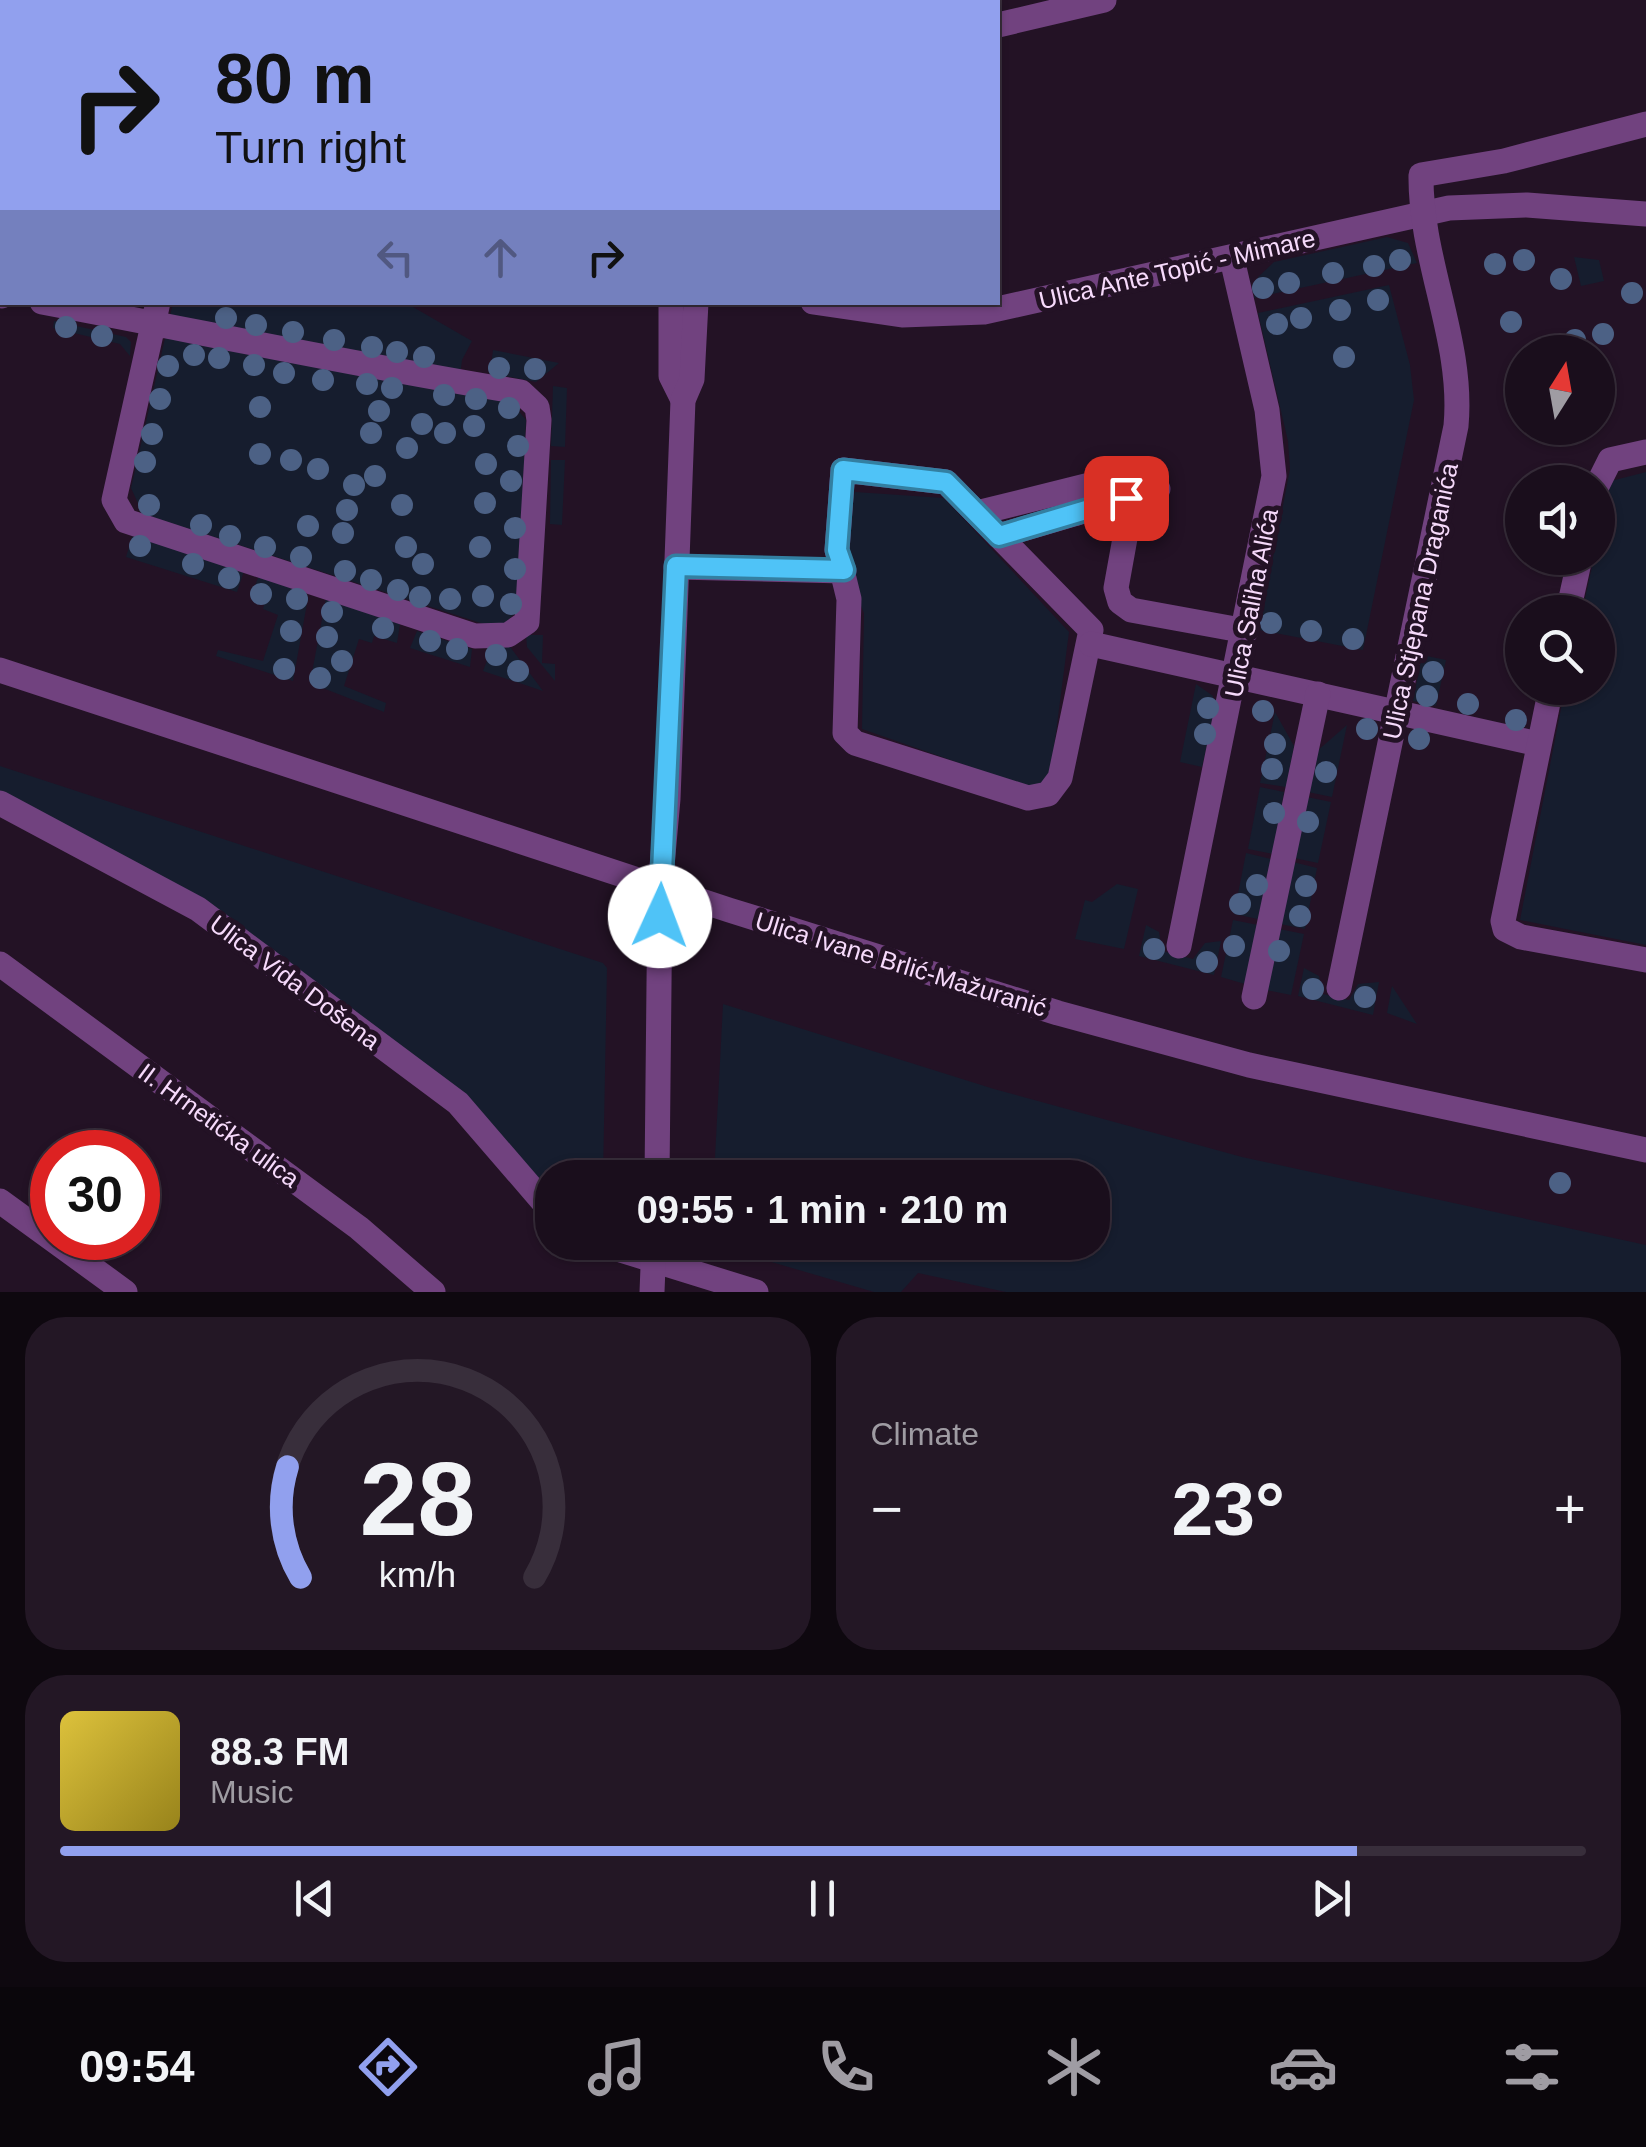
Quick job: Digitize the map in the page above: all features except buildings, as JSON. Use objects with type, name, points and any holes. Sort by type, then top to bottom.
[{"type":"street","points":[[1000,25],[1104,0]]},
{"type":"street","points":[[1421,213],[1421,175],[1504,161],[1646,124]]},
{"type":"street","name":"Ulica Ante Topić - Mimare","points":[[834,305],[902,315],[984,312],[1232,259],[1421,213],[1489,204],[1646,214]]},
{"type":"street","name":"Ulica Stjepana Draganića","points":[[1340,988],[1459,396],[1421,213]]},
{"type":"street","name":"Ulica Saliha Alića","points":[[1179,946],[1269,515],[1274,449],[1232,259]]},
{"type":"street","points":[[70,305],[156,314],[530,397],[539,420],[527,622],[508,635],[475,636],[126,521],[114,500],[156,314]]},
{"type":"street","points":[[670,305],[672,376],[682,400]]},
{"type":"street","points":[[657,1160],[660,888],[668,799],[682,400],[692,378],[696,305]]},
{"type":"street","points":[[1608,465],[1610,460],[1646,452]]},
{"type":"street","points":[[843,470],[946,482],[977,514],[1091,630],[1060,778],[1048,794],[1028,798],[855,743],[845,733],[850,599],[837,550],[843,470]]},
{"type":"street","points":[[977,514],[1130,475],[1135,483],[1116,588],[1120,602],[1131,610],[1246,631]]},
{"type":"street","points":[[999,536],[1158,489]]},
{"type":"street","points":[[676,566],[844,570]]},
{"type":"street","points":[[1090,644],[1538,744]]},
{"type":"street","name":"Ulica Ivane Brlić-Mažuranić","points":[[0,670],[660,888],[1176,1046],[1646,1150]]},
{"type":"street","points":[[1254,997],[1318,694]]},
{"type":"street","points":[[1547,705],[1502,921],[1505,929],[1521,937],[1646,960]]},
{"type":"street","name":"Ulica Vida Došena","points":[[0,803],[214,920],[458,1103],[535,1192]]},
{"type":"street","name":"II. Hrnetićka ulica","points":[[0,964],[360,1228],[433,1292]]},
{"type":"street","points":[[0,1202],[125,1292]]},
{"type":"street","points":[[652,1292],[653,1260]]},
{"type":"street","points":[[674,1260],[756,1292]]},
{"type":"shaded area","points":[[1387,237],[1408,243],[1417,263],[1254,298],[1258,277],[1274,262]]},
{"type":"shaded area","points":[[1574,257],[1599,260],[1604,281],[1581,286]]},
{"type":"shaded area","points":[[1389,285],[1410,365],[1414,400],[1363,650],[1259,630],[1290,469],[1288,441],[1258,313]]},
{"type":"shaded area","points":[[173,305],[414,305],[472,341],[462,360],[458,392],[512,403],[526,420],[518,610],[503,625],[490,626],[143,514],[131,488]]},
{"type":"shaded area","points":[[54,321],[126,337],[131,342],[130,356],[120,344],[53,328]]},
{"type":"shaded area","points":[[493,350],[559,363],[536,382],[490,373]]},
{"type":"shaded area","points":[[553,386],[567,388],[565,447],[551,446]]},
{"type":"shaded area","points":[[551,460],[565,460],[562,525],[550,524]]},
{"type":"shaded area","points":[[1646,472],[1646,945],[1520,920],[1562,705],[1615,705],[1615,595],[1586,595],[1590,575],[1615,575],[1615,480]]},
{"type":"shaded area","points":[[855,492],[944,498],[1069,632],[1048,794],[862,729],[864,613],[837,550]]},
{"type":"shaded area","points":[[134,531],[244,571],[237,592],[126,557]]},
{"type":"shaded area","points":[[259,575],[306,593],[308,598],[293,681],[216,656],[218,650],[263,661],[278,615],[263,609],[265,601],[251,597]]},
{"type":"shaded area","points":[[326,598],[400,624],[397,643],[374,636],[372,643],[359,639],[344,686],[386,703],[384,712],[310,683]]},
{"type":"shaded area","points":[[417,631],[472,649],[470,667],[410,648]]},
{"type":"shaded area","points":[[526,635],[543,635],[542,663],[555,664],[555,681],[527,647]]},
{"type":"shaded area","points":[[494,642],[508,644],[543,691],[483,671]]},
{"type":"shaded area","points":[[1422,655],[1446,660],[1436,706],[1413,701]]},
{"type":"shaded area","points":[[1196,684],[1213,696],[1215,710],[1202,767],[1180,762]]},
{"type":"shaded area","points":[[1275,712],[1294,746],[1286,787],[1260,783]]},
{"type":"shaded area","points":[[1347,725],[1332,797],[1308,792],[1316,752]]},
{"type":"shaded area","points":[[0,766],[603,963],[607,968],[603,1160],[535,1160],[535,1187],[285,966],[0,796]]},
{"type":"shaded area","points":[[1260,787],[1284,792],[1273,854],[1248,849]]},
{"type":"shaded area","points":[[1307,797],[1331,802],[1318,863],[1294,858]]},
{"type":"shaded area","points":[[1246,853],[1271,859],[1258,919],[1234,914]]},
{"type":"shaded area","points":[[1293,862],[1317,868],[1305,929],[1280,924]]},
{"type":"shaded area","points":[[1117,884],[1138,889],[1124,949],[1075,939],[1085,900],[1092,902]]},
{"type":"shaded area","points":[[1233,920],[1258,925],[1245,984],[1221,977]]},
{"type":"shaded area","points":[[1146,925],[1159,932],[1162,951],[1193,959],[1205,943],[1221,941],[1214,975],[1139,956]]},
{"type":"shaded area","points":[[1279,929],[1304,934],[1291,995],[1266,990]]},
{"type":"shaded area","points":[[1304,968],[1319,976],[1323,994],[1349,1000],[1358,984],[1379,982],[1373,1015],[1298,996]]},
{"type":"shaded area","points":[[1392,986],[1417,1024],[1387,1013]]},
{"type":"shaded area","points":[[723,1004],[994,1089],[1242,1157],[1646,1245],[1646,1292],[1006,1292],[918,1273],[901,1292],[874,1292],[765,1260],[1110,1260],[1110,1160],[715,1160]]},
{"type":"route","points":[[660,916],[676,566],[844,570],[837,550],[843,470],[928,476],[946,482],[999,536],[1126,498]]}]
